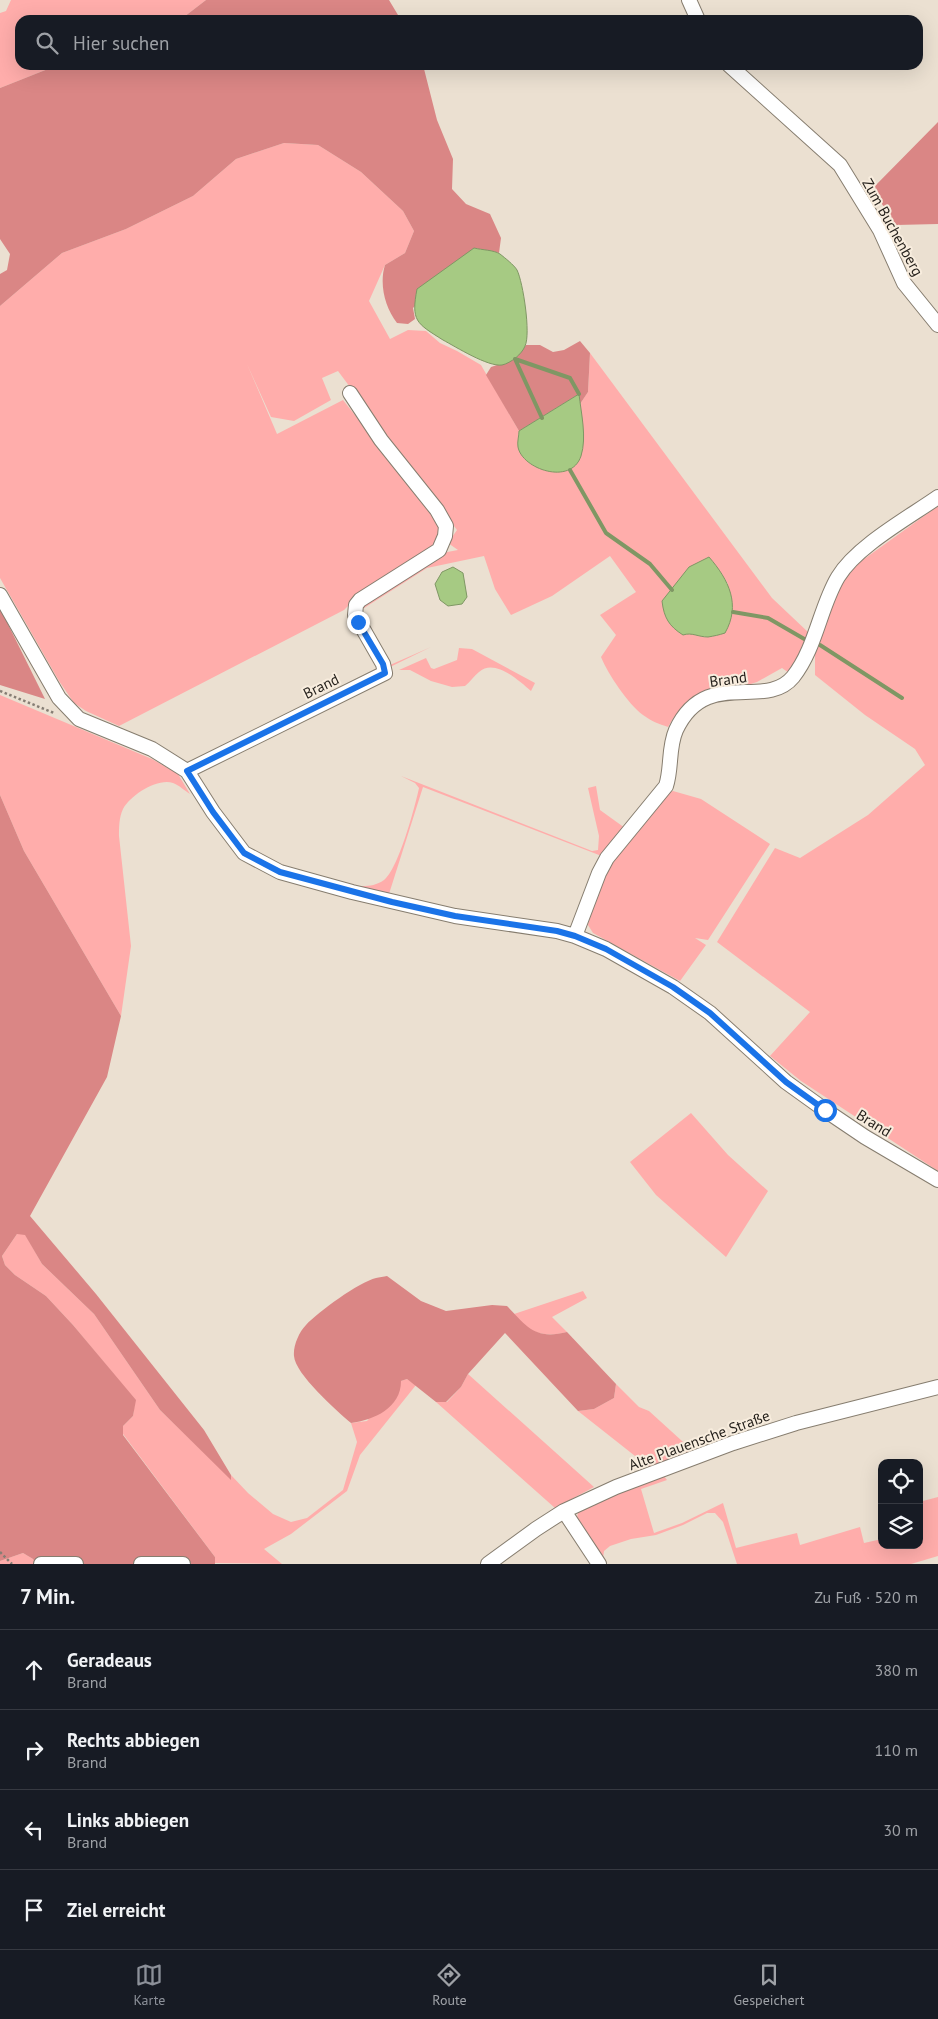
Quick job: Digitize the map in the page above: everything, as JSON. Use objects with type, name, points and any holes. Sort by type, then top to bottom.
[{"type":"street","points":[[689,0],[696,15]]},
{"type":"street","name":"Zum Buchenberg","points":[[735,70],[840,165],[880,230],[904,283],[938,326]]},
{"type":"street","name":"Brand","points":[[187,771],[385,673],[383,664],[355,615],[356,605],[360,600],[438,550],[443,544],[446,526],[437,510],[382,440],[350,393]]},
{"type":"street","name":"Brand","points":[[575,936],[599,873],[607,858],[666,786],[669,777],[674,735],[691,708],[699,701],[710,697],[721,694],[771,689],[784,684],[792,678],[812,641],[837,578],[846,565],[865,548],[938,497]]},
{"type":"street","points":[[0,595],[59,698],[79,719]]},
{"type":"street","name":"Brand","points":[[79,719],[152,749],[187,771],[213,812],[244,853],[280,872],[392,902],[455,916],[557,931],[575,936],[606,949],[673,987],[710,1013],[786,1082],[865,1137],[938,1180]]},
{"type":"street","name":"Alte Plauensche Straße","points":[[488,1564],[564,1511],[616,1487],[733,1443],[796,1423],[938,1387]]},
{"type":"street","points":[[564,1511],[599,1564]]},
{"type":"street","points":[[42,1564],[76,1564]]},
{"type":"street","points":[[141,1564],[182,1564]]},
{"type":"path","points":[[0,691],[39,708],[79,719]]},
{"type":"path","points":[[0,1552],[12,1564]]},
{"type":"shaded area","points":[[11,0],[206,0],[186,15],[15,15],[15,70],[45,70],[0,88],[0,13],[6,11]]},
{"type":"shaded area","points":[[206,0],[389,0],[398,15],[186,15]]},
{"type":"shaded area","points":[[45,70],[424,70],[437,120],[453,159],[452,189],[466,204],[490,214],[501,238],[499,253],[474,248],[413,308],[415,319],[408,324],[397,323],[389,310],[384,296],[383,272],[385,265],[405,253],[414,231],[403,211],[361,172],[318,145],[284,143],[236,159],[193,196],[126,229],[62,253],[0,306],[0,274],[7,270],[10,254],[0,239],[0,88]]},
{"type":"shaded area","points":[[938,122],[938,224],[896,225],[872,189]]},
{"type":"shaded area","points":[[284,143],[318,145],[361,172],[403,211],[414,231],[405,253],[385,265],[369,301],[390,339],[408,330],[426,331],[440,343],[481,365],[519,431],[518,447],[583,441],[580,404],[588,392],[590,353],[772,598],[809,633],[807,642],[789,673],[782,668],[757,682],[738,688],[674,717],[668,727],[646,717],[637,710],[613,680],[601,657],[616,635],[600,615],[636,592],[610,556],[552,596],[511,615],[495,589],[484,556],[427,568],[361,610],[390,665],[431,647],[390,667],[360,617],[360,605],[442,553],[458,550],[448,543],[457,530],[338,371],[322,378],[331,400],[294,421],[271,417],[247,364],[277,434],[343,400],[443,526],[441,542],[359,595],[344,610],[119,726],[86,711],[74,703],[59,681],[0,578],[0,306],[62,253],[126,229],[193,196],[236,159]],"holes":[[[709,558],[728,584],[706,637],[689,633],[662,601]]]},
{"type":"shaded area","points":[[474,248],[500,254],[517,270],[522,285],[526,308],[527,340],[524,349],[519,355],[502,365],[481,360],[443,340],[421,325],[415,315],[417,289]]},
{"type":"shaded area","points":[[580,341],[590,353],[588,392],[580,404],[579,394],[519,431],[486,375],[491,367],[515,359],[526,345],[540,345],[553,352],[564,350]]},
{"type":"shaded area","points":[[579,394],[584,441],[581,456],[576,465],[568,470],[558,472],[547,471],[528,462],[521,455],[518,447],[519,431]]},
{"type":"shaded area","points":[[938,506],[938,1171],[801,1081],[770,1056],[810,1012],[717,942],[775,848],[800,858],[868,815],[925,765],[915,749],[865,715],[815,675],[815,638],[838,586],[853,567]]},
{"type":"shaded area","points":[[709,557],[722,575],[730,593],[732,613],[730,623],[725,633],[708,637],[683,635],[668,621],[662,601],[689,567]]},
{"type":"shaded area","points":[[453,567],[463,573],[467,597],[462,604],[448,606],[440,600],[435,584],[442,572]]},
{"type":"shaded area","points":[[0,608],[45,699],[0,685]]},
{"type":"shaded area","points":[[459,648],[472,649],[535,683],[531,691],[499,669],[485,668],[465,686],[452,687],[431,681],[410,670],[399,670],[426,658],[431,668],[434,669],[457,660]]},
{"type":"shaded area","points":[[0,695],[152,759],[178,774],[190,794],[173,783],[167,782],[152,785],[132,798],[122,812],[119,836],[131,946],[121,1016],[24,851],[0,795]]},
{"type":"shaded area","points":[[401,776],[592,851],[598,850],[599,836],[588,788],[596,786],[600,810],[625,828],[603,855],[599,855],[423,787],[388,897],[360,891],[362,886],[379,883],[384,880],[395,864],[400,852],[419,788],[415,783]]},
{"type":"shaded area","points":[[673,791],[701,799],[770,844],[708,940],[695,938],[706,945],[680,981],[593,933],[588,925],[589,916],[614,854],[668,793]]},
{"type":"shaded area","points":[[0,795],[24,851],[121,1016],[107,1077],[30,1216],[96,1294],[204,1430],[231,1475],[231,1480],[160,1410],[94,1314],[42,1264],[25,1235],[17,1234],[2,1256],[5,1265],[15,1275],[46,1296],[73,1325],[136,1400],[133,1416],[123,1426],[123,1435],[215,1557],[215,1564],[36,1564],[33,1559],[23,1553],[0,1561]]},
{"type":"shaded area","points":[[691,1113],[728,1155],[768,1191],[726,1257],[656,1195],[630,1162]]},
{"type":"shaded area","points":[[17,1234],[25,1234],[42,1264],[94,1314],[160,1410],[231,1479],[231,1475],[248,1493],[273,1514],[291,1522],[307,1518],[343,1490],[357,1442],[351,1423],[367,1421],[401,1381],[407,1379],[416,1385],[360,1455],[347,1491],[291,1534],[264,1549],[282,1564],[215,1563],[215,1557],[123,1434],[123,1426],[133,1416],[135,1400],[73,1325],[46,1296],[15,1275],[5,1265],[2,1256]]},
{"type":"shaded area","points":[[387,1276],[421,1301],[446,1311],[492,1305],[507,1306],[532,1330],[547,1334],[567,1332],[616,1384],[614,1398],[594,1409],[578,1411],[505,1333],[468,1374],[461,1387],[446,1402],[436,1402],[407,1379],[401,1381],[396,1399],[385,1411],[369,1419],[351,1423],[318,1392],[301,1372],[294,1356],[297,1339],[306,1325],[329,1305],[360,1285],[376,1278]]},
{"type":"shaded area","points":[[583,1291],[587,1298],[552,1317],[567,1332],[544,1334],[531,1330],[514,1314]]},
{"type":"shaded area","points":[[468,1374],[594,1487],[555,1508],[436,1402],[447,1402],[461,1387]]},
{"type":"shaded area","points":[[616,1384],[639,1407],[649,1411],[693,1451],[649,1467],[578,1411],[594,1409],[614,1398]]},
{"type":"shaded area","points":[[664,1476],[667,1480],[641,1489],[654,1533],[682,1523],[723,1503],[736,1548],[797,1533],[800,1545],[860,1527],[864,1543],[878,1540],[878,1549],[923,1549],[923,1501],[938,1497],[938,1556],[911,1564],[737,1564],[723,1522],[715,1513],[707,1513],[683,1525],[656,1535],[631,1539],[610,1546],[604,1551],[603,1558],[577,1518],[581,1508]]},
{"type":"shaded area","points":[[23,1553],[33,1559],[36,1564],[0,1564],[0,1561]]},
{"type":"waterway","points":[[515,359],[570,378],[579,394]]},
{"type":"waterway","points":[[515,359],[542,418]]},
{"type":"waterway","points":[[570,470],[606,533],[650,564],[672,590]]},
{"type":"waterway","points":[[733,612],[768,618],[806,640]]},
{"type":"waterway","points":[[820,645],[902,698]]},
{"type":"route","points":[[358,622],[383,664],[385,673],[187,771],[213,812],[244,853],[280,872],[352,892],[455,916],[557,931],[575,936],[606,949],[673,987],[710,1013],[759,1055],[786,1082],[825,1110]]}]
